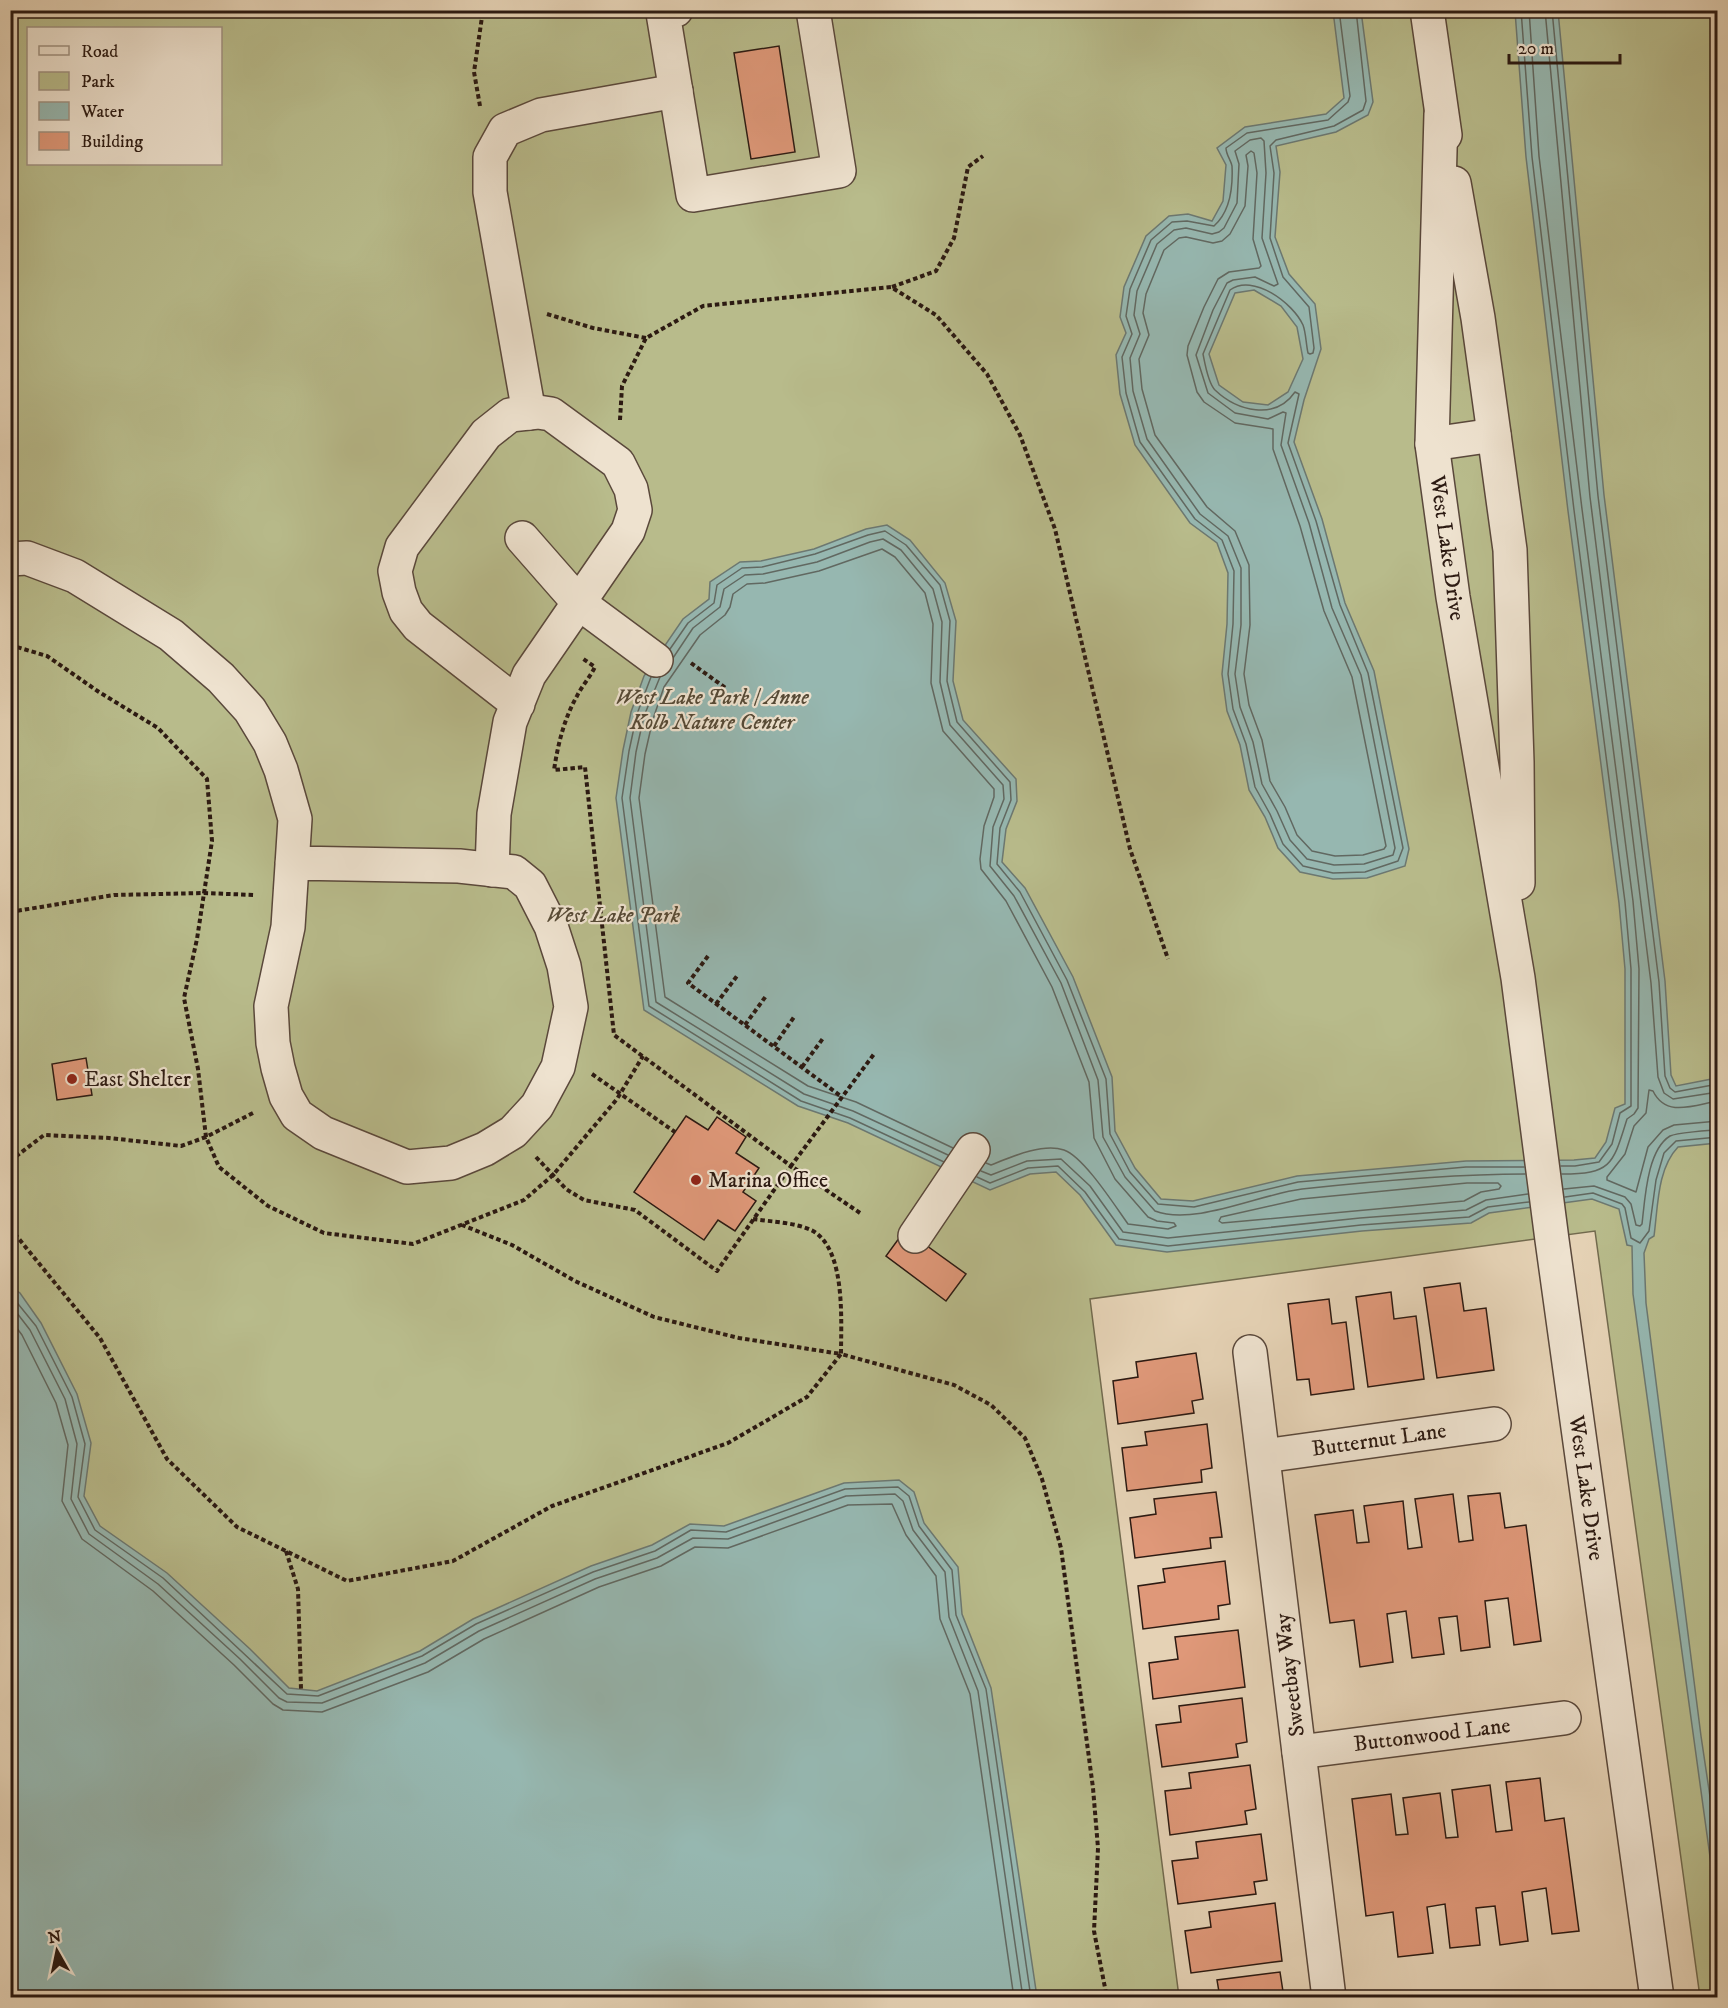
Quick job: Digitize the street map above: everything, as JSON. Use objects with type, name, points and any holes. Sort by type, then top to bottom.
[{"type":"street","points":[[676,10],[663,13],[693,195],[839,171],[813,10]]},
{"type":"street","name":"West Lake Drive","points":[[1427,10],[1441,114],[1478,318],[1510,550],[1517,762],[1518,978]]},
{"type":"street","points":[[529,413],[490,192],[490,157],[505,130],[541,115],[676,91]]},
{"type":"street","name":"West Lake Drive","points":[[1441,114],[1437,329],[1432,444],[1453,597],[1518,978],[1657,1998]]},
{"type":"street","points":[[492,870],[494,814],[510,722],[518,704],[529,675],[628,531],[635,510],[631,489],[618,463],[551,414],[510,415],[486,434],[402,547],[395,571],[406,611],[418,626],[518,704]]},
{"type":"street","points":[[1432,444],[1494,435]]},
{"type":"street","points":[[522,538],[579,603],[656,660]]},
{"type":"street","points":[[10,559],[27,558],[75,576],[171,635],[221,678],[250,710],[270,743],[281,770],[295,819],[292,863],[288,927],[271,1006],[273,1043],[286,1096],[297,1115],[322,1133],[407,1167],[451,1163],[485,1149],[513,1132],[537,1106],[558,1067],[571,1007],[564,966],[551,926],[530,885],[514,872],[454,866],[292,863]]},
{"type":"street","points":[[915,1236],[973,1150]]},
{"type":"street","name":"Sweetbay Way","points":[[1250,1352],[1329,1998]]},
{"type":"street","name":"Butternut Lane","points":[[1264,1456],[1494,1424]]},
{"type":"street","name":"Buttonwood Lane","points":[[1299,1752],[1564,1718]]},
{"type":"path","points":[[483,10],[474,72],[490,157]]},
{"type":"path","points":[[618,463],[622,386],[646,338],[703,306],[891,288],[936,271],[954,238],[968,167],[983,156]]},
{"type":"path","points":[[891,288],[936,315],[987,374],[1020,435],[1055,529],[1130,849],[1168,959]]},
{"type":"path","points":[[507,289],[531,310],[593,328],[646,338]]},
{"type":"path","points":[[10,645],[47,656],[99,692],[158,728],[207,778],[212,841],[197,939],[184,998],[198,1069],[206,1137]]},
{"type":"path","points":[[578,656],[595,667],[567,716],[558,744],[554,770],[585,766],[614,1035],[791,1166],[860,1213]]},
{"type":"path","points":[[10,912],[114,895],[204,893],[290,896]]},
{"type":"path","points":[[708,956],[688,983],[842,1096]]},
{"type":"path","points":[[716,1004],[737,976]]},
{"type":"path","points":[[745,1025],[766,996]]},
{"type":"path","points":[[774,1046],[794,1017]]},
{"type":"path","points":[[802,1067],[824,1037]]},
{"type":"path","points":[[561,1052],[675,1132]]},
{"type":"path","points":[[513,1132],[566,1190],[584,1200],[635,1210],[717,1271],[874,1054]]},
{"type":"path","points":[[10,1161],[44,1135],[109,1138],[181,1146],[206,1137],[286,1096]]},
{"type":"path","points":[[10,1228],[100,1338],[167,1459],[237,1527],[347,1581],[453,1561],[552,1506],[728,1443],[807,1397],[841,1354],[841,1308],[836,1268],[825,1240],[812,1231],[793,1224],[753,1219]]},
{"type":"path","points":[[462,1225],[512,1245],[575,1281],[654,1317],[739,1338],[841,1354],[954,1385],[991,1405],[1025,1438],[1038,1468],[1061,1548],[1093,1788],[1098,1848],[1094,1931],[1107,1998]]},
{"type":"path","points":[[286,1550],[298,1589],[301,1689]]},
{"type":"green space","name":"West Lake Park / Anne Kolb Nature Center","points":[[11,11],[1717,11],[1717,1997],[1700,1997],[1595,1231],[1090,1299],[1179,1997],[11,1998]]},
{"type":"water","points":[[1333,11],[1361,11],[1373,102],[1368,115],[1336,132],[1276,146],[1280,172],[1275,237],[1289,274],[1315,304],[1321,349],[1304,400],[1294,442],[1322,519],[1345,603],[1374,671],[1409,849],[1405,866],[1367,878],[1333,879],[1300,872],[1278,848],[1265,817],[1249,790],[1240,745],[1227,711],[1222,674],[1227,624],[1228,573],[1217,543],[1190,523],[1135,445],[1120,394],[1116,355],[1126,333],[1120,317],[1124,287],[1146,236],[1169,216],[1188,214],[1212,221],[1223,201],[1226,165],[1217,148],[1245,127],[1326,114],[1344,98]],"holes":[[[1254,290],[1281,306],[1297,327],[1303,359],[1288,392],[1268,405],[1243,402],[1219,385],[1209,354],[1235,293]]]},
{"type":"water","points":[[1515,11],[1558,11],[1604,495],[1665,981],[1671,1075],[1676,1086],[1717,1078],[1717,1143],[1678,1147],[1671,1156],[1662,1177],[1654,1236],[1649,1239],[1644,1253],[1646,1303],[1701,1736],[1717,1844],[1717,1908],[1633,1294],[1632,1246],[1627,1245],[1619,1209],[1592,1199],[1489,1213],[1471,1223],[1362,1231],[1167,1252],[1116,1245],[1080,1195],[1056,1172],[1030,1174],[990,1190],[848,1123],[798,1106],[644,1010],[616,798],[631,712],[644,676],[683,619],[709,599],[710,582],[740,562],[761,561],[814,549],[866,529],[887,525],[910,540],[945,583],[956,621],[953,681],[963,720],[1016,779],[1017,801],[1006,829],[1002,862],[1025,888],[1073,977],[1112,1077],[1115,1131],[1135,1168],[1161,1199],[1193,1201],[1297,1176],[1466,1161],[1595,1158],[1606,1142],[1615,1108],[1625,1104],[1625,969],[1619,903],[1568,511],[1526,157]]},
{"type":"water","points":[[10,1286],[20,1293],[41,1323],[77,1394],[91,1443],[84,1496],[100,1526],[167,1573],[289,1688],[317,1691],[420,1651],[473,1619],[591,1566],[652,1545],[690,1524],[724,1526],[844,1483],[899,1480],[914,1492],[924,1523],[958,1567],[962,1614],[991,1688],[1037,1997],[11,1997]]},
{"type":"building","points":[[779,46],[795,152],[751,159],[734,53]]},
{"type":"building","name":"East Shelter","points":[[86,1058],[92,1095],[57,1100],[52,1064]]},
{"type":"building","name":"Marina Office","points":[[686,1116],[708,1130],[717,1117],[746,1137],[736,1153],[759,1168],[743,1192],[756,1201],[735,1231],[718,1220],[704,1240],[634,1192]]},
{"type":"building","points":[[905,1230],[966,1274],[946,1301],[886,1256]]},
{"type":"building","points":[[1460,1283],[1464,1311],[1486,1308],[1494,1370],[1437,1378],[1424,1288]]},
{"type":"building","points":[[1391,1292],[1394,1319],[1416,1316],[1424,1379],[1368,1387],[1356,1297]]},
{"type":"building","points":[[1329,1299],[1332,1324],[1346,1322],[1354,1389],[1311,1395],[1309,1379],[1297,1380],[1288,1304]]},
{"type":"building","points":[[1196,1353],[1203,1399],[1192,1401],[1194,1413],[1118,1424],[1113,1381],[1138,1377],[1136,1362]]},
{"type":"building","points":[[1207,1424],[1212,1468],[1201,1470],[1202,1482],[1127,1491],[1122,1448],[1147,1445],[1145,1432]]},
{"type":"building","points":[[1216,1492],[1222,1537],[1210,1538],[1211,1548],[1135,1558],[1130,1518],[1156,1514],[1154,1499]]},
{"type":"building","points":[[1500,1493],[1505,1528],[1526,1525],[1541,1641],[1514,1645],[1508,1598],[1485,1601],[1490,1647],[1461,1651],[1457,1616],[1439,1618],[1444,1654],[1412,1658],[1406,1611],[1387,1614],[1393,1662],[1360,1667],[1354,1620],[1330,1623],[1315,1515],[1353,1510],[1357,1543],[1369,1542],[1364,1506],[1403,1501],[1408,1549],[1422,1547],[1415,1499],[1453,1494],[1459,1542],[1473,1540],[1468,1496]]},
{"type":"building","points":[[1225,1561],[1230,1604],[1218,1606],[1219,1619],[1143,1629],[1138,1586],[1165,1582],[1163,1569]]},
{"type":"building","points":[[1238,1630],[1245,1687],[1153,1699],[1149,1663],[1178,1659],[1175,1637]]},
{"type":"building","points":[[1242,1698],[1247,1742],[1236,1744],[1238,1757],[1162,1767],[1156,1725],[1181,1722],[1179,1706]]},
{"type":"building","points":[[1250,1765],[1256,1809],[1245,1811],[1247,1824],[1170,1835],[1165,1791],[1191,1788],[1189,1773]]},
{"type":"building","points":[[1540,1778],[1545,1821],[1564,1818],[1579,1931],[1552,1934],[1546,1888],[1522,1892],[1528,1941],[1500,1945],[1495,1906],[1476,1908],[1480,1945],[1450,1948],[1445,1904],[1427,1907],[1433,1953],[1398,1957],[1393,1912],[1366,1916],[1352,1799],[1391,1794],[1396,1835],[1408,1834],[1403,1798],[1440,1793],[1446,1838],[1458,1837],[1452,1790],[1490,1785],[1496,1832],[1512,1830],[1506,1782]]},
{"type":"building","points":[[1261,1834],[1267,1880],[1254,1882],[1256,1894],[1178,1904],[1172,1861],[1198,1858],[1196,1842]]},
{"type":"building","points":[[1275,1903],[1282,1961],[1191,1973],[1185,1931],[1211,1927],[1209,1912]]},
{"type":"building","points":[[1280,1972],[1284,1998],[1220,1998],[1217,1980]]},
{"type":"place","name":"East Shelter","points":[[72,1079]]},
{"type":"place","name":"Marina Office","points":[[696,1180]]},
{"type":"park label","name":"West Lake Park","points":[[613,915]]}]
